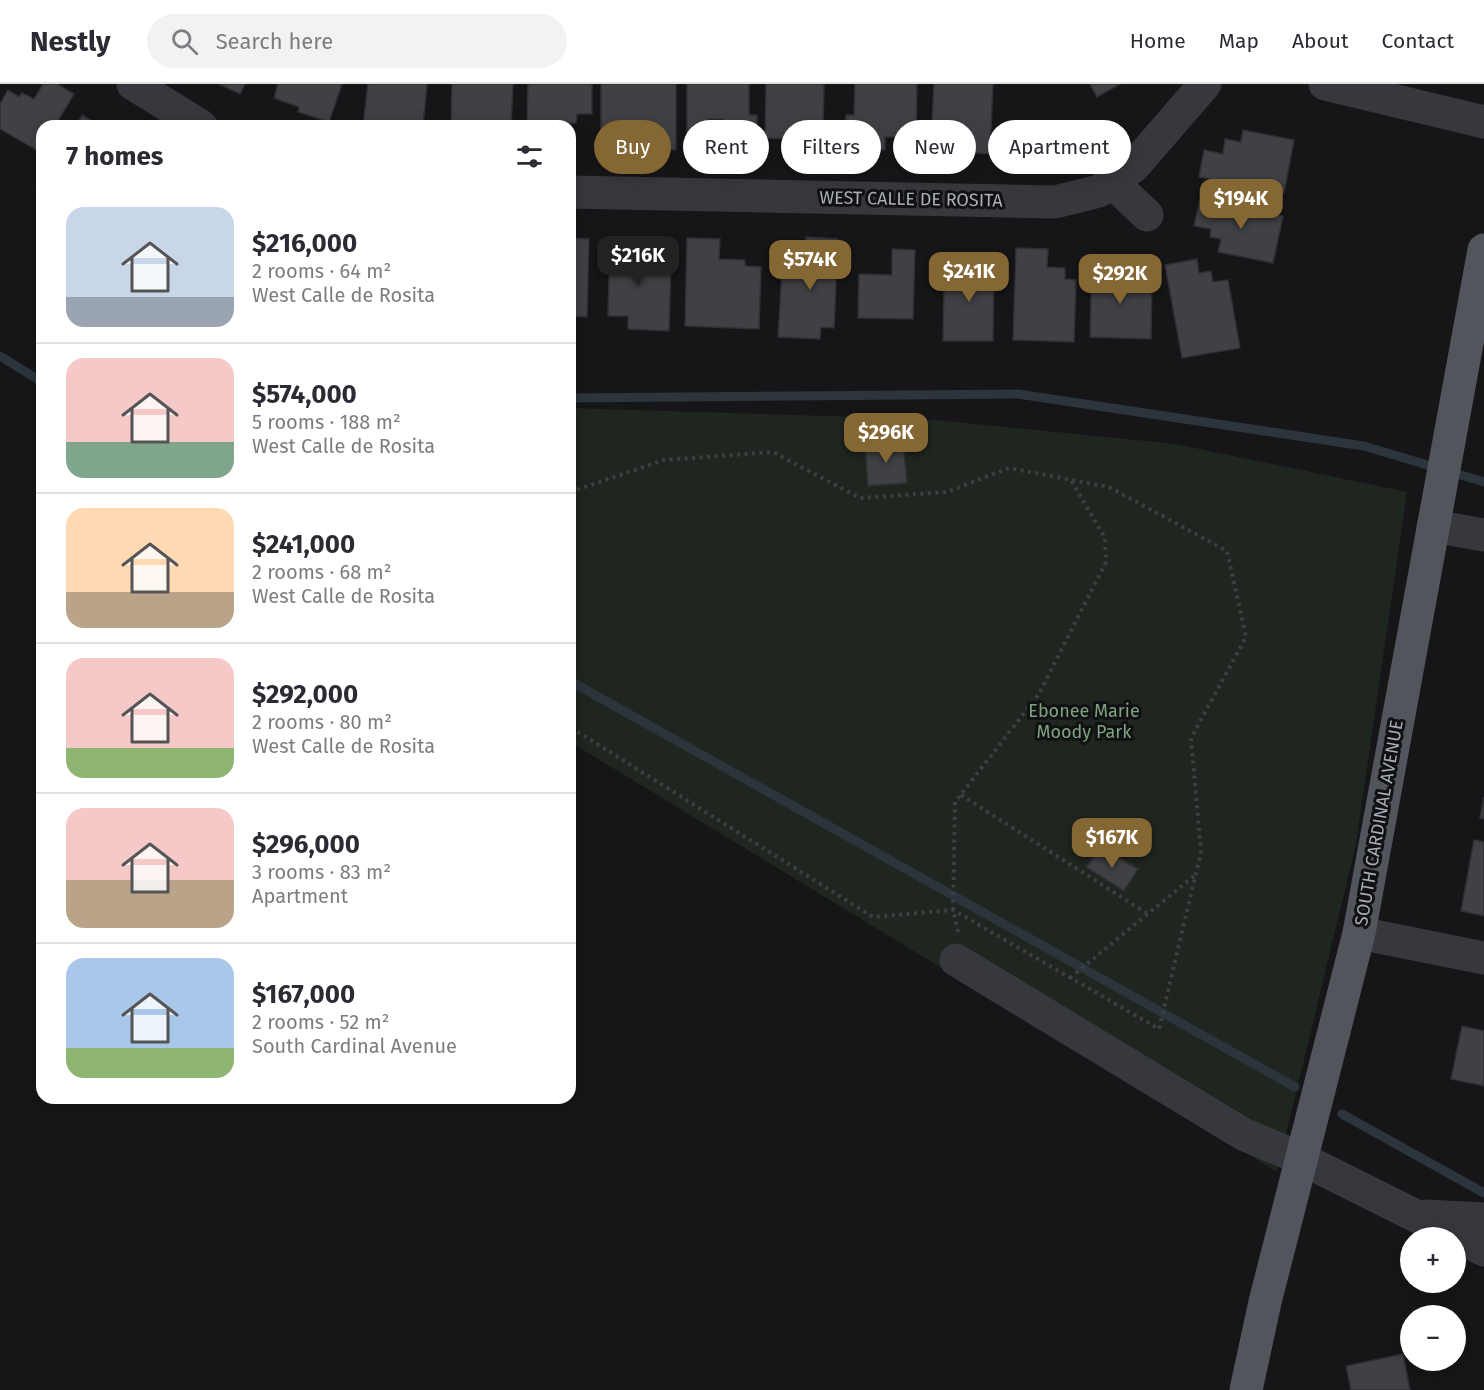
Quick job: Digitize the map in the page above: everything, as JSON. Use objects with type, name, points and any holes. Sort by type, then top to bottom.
[{"type":"main road","name":"SOUTH CARDINAL AVENUE","points":[[1246,1390],[1359,933],[1484,249]]},
{"type":"street","points":[[133,84],[191,120]]},
{"type":"street","name":"WEST CALLE DE ROSITA","points":[[576,192],[1055,202],[1099,191],[1134,166],[1205,84]]},
{"type":"street","points":[[1325,84],[1484,122]]},
{"type":"street","points":[[1112,182],[1147,215]]},
{"type":"street","points":[[1433,526],[1484,535]]},
{"type":"street","points":[[1359,933],[1484,958]]},
{"type":"street","points":[[960,963],[1243,1134],[1302,1159],[1484,1250]]},
{"type":"street","points":[[1414,1215],[1484,1219]]},
{"type":"path","points":[[576,490],[664,460],[772,453],[860,498],[947,492],[1010,468],[1109,486],[1227,551],[1246,637],[1191,738],[1201,852],[1159,1029],[953,910],[873,917],[576,731]]},
{"type":"path","points":[[960,963],[953,910],[955,802],[1039,694],[1106,562],[1105,538],[1071,480]]},
{"type":"path","points":[[961,795],[1148,914]]},
{"type":"path","points":[[1070,978],[1196,875]]},
{"type":"green space","name":"Ebonee Marie Moody Park","points":[[576,408],[925,419],[1176,444],[1407,492],[1356,844],[1277,1172],[576,746]]},
{"type":"building","points":[[43,84],[57,84],[74,94],[59,120],[36,120],[36,150],[0,129],[0,104],[8,90],[19,97],[22,93],[34,99]]},
{"type":"building","points":[[219,84],[245,84],[240,94]]},
{"type":"building","points":[[278,84],[342,84],[330,120],[298,112],[299,107],[274,98]]},
{"type":"building","points":[[368,84],[427,84],[424,120],[364,120]]},
{"type":"building","points":[[452,84],[513,84],[511,120],[451,120]]},
{"type":"building","points":[[528,84],[592,84],[592,114],[577,114],[576,123],[576,120],[527,120]]},
{"type":"building","points":[[601,84],[676,84],[676,150],[671,150],[671,120],[601,120]]},
{"type":"building","points":[[687,84],[749,84],[749,115],[757,115],[757,120],[687,120]]},
{"type":"building","points":[[766,84],[824,84],[823,120],[781,120],[781,139],[769,138],[769,120],[765,120]]},
{"type":"building","points":[[855,84],[917,84],[916,120],[893,120],[893,137],[885,137],[885,150],[881,150],[881,120],[846,120],[846,115],[854,115]]},
{"type":"building","points":[[934,84],[993,84],[991,120],[988,120],[988,154],[976,153],[976,120],[932,120]]},
{"type":"building","points":[[1090,84],[1120,84],[1097,97]]},
{"type":"building","points":[[82,115],[90,120],[79,120]]},
{"type":"building","points":[[1243,130],[1294,140],[1284,193],[1199,177],[1204,150],[1223,154],[1225,139],[1241,142]]},
{"type":"building","points":[[1200,199],[1283,216],[1273,263],[1218,252],[1221,239],[1210,237],[1211,229],[1194,226]]},
{"type":"building","points":[[806,237],[838,239],[834,328],[821,327],[820,339],[778,337],[782,271],[789,271],[789,261],[805,262]]},
{"type":"building","points":[[576,238],[589,239],[587,317],[576,316]]},
{"type":"building","points":[[610,238],[642,240],[642,261],[671,262],[669,331],[628,329],[628,316],[608,316]]},
{"type":"building","points":[[687,238],[720,239],[719,259],[745,260],[745,266],[761,267],[759,329],[685,326]]},
{"type":"building","points":[[1016,248],[1048,249],[1047,267],[1065,268],[1065,279],[1076,280],[1074,342],[1013,340]]},
{"type":"building","points":[[892,249],[915,250],[913,319],[858,318],[859,274],[892,275]]},
{"type":"building","points":[[1197,259],[1199,273],[1211,271],[1213,282],[1228,280],[1240,348],[1182,358],[1165,265]]},
{"type":"building","points":[[966,261],[994,262],[993,341],[943,341],[944,279],[952,279],[952,270]]},
{"type":"building","points":[[1092,266],[1121,267],[1121,277],[1136,277],[1136,282],[1152,283],[1151,339],[1090,337]]},
{"type":"building","points":[[903,442],[907,483],[868,486],[865,445]]},
{"type":"building","points":[[1484,797],[1484,819],[1480,818]]},
{"type":"building","points":[[1474,840],[1484,842],[1484,916],[1461,911]]},
{"type":"building","points":[[1102,847],[1138,869],[1124,891],[1086,867]]},
{"type":"building","points":[[1462,1026],[1484,1031],[1484,1086],[1451,1079]]},
{"type":"building","points":[[1400,1355],[1400,1371],[1406,1371],[1410,1390],[1351,1390],[1346,1366]]},
{"type":"waterway","points":[[0,356],[36,378]]},
{"type":"waterway","points":[[576,398],[1018,394],[1364,446],[1484,482]]},
{"type":"waterway","points":[[576,684],[1295,1087]]},
{"type":"waterway","points":[[1342,1114],[1484,1193]]}]
